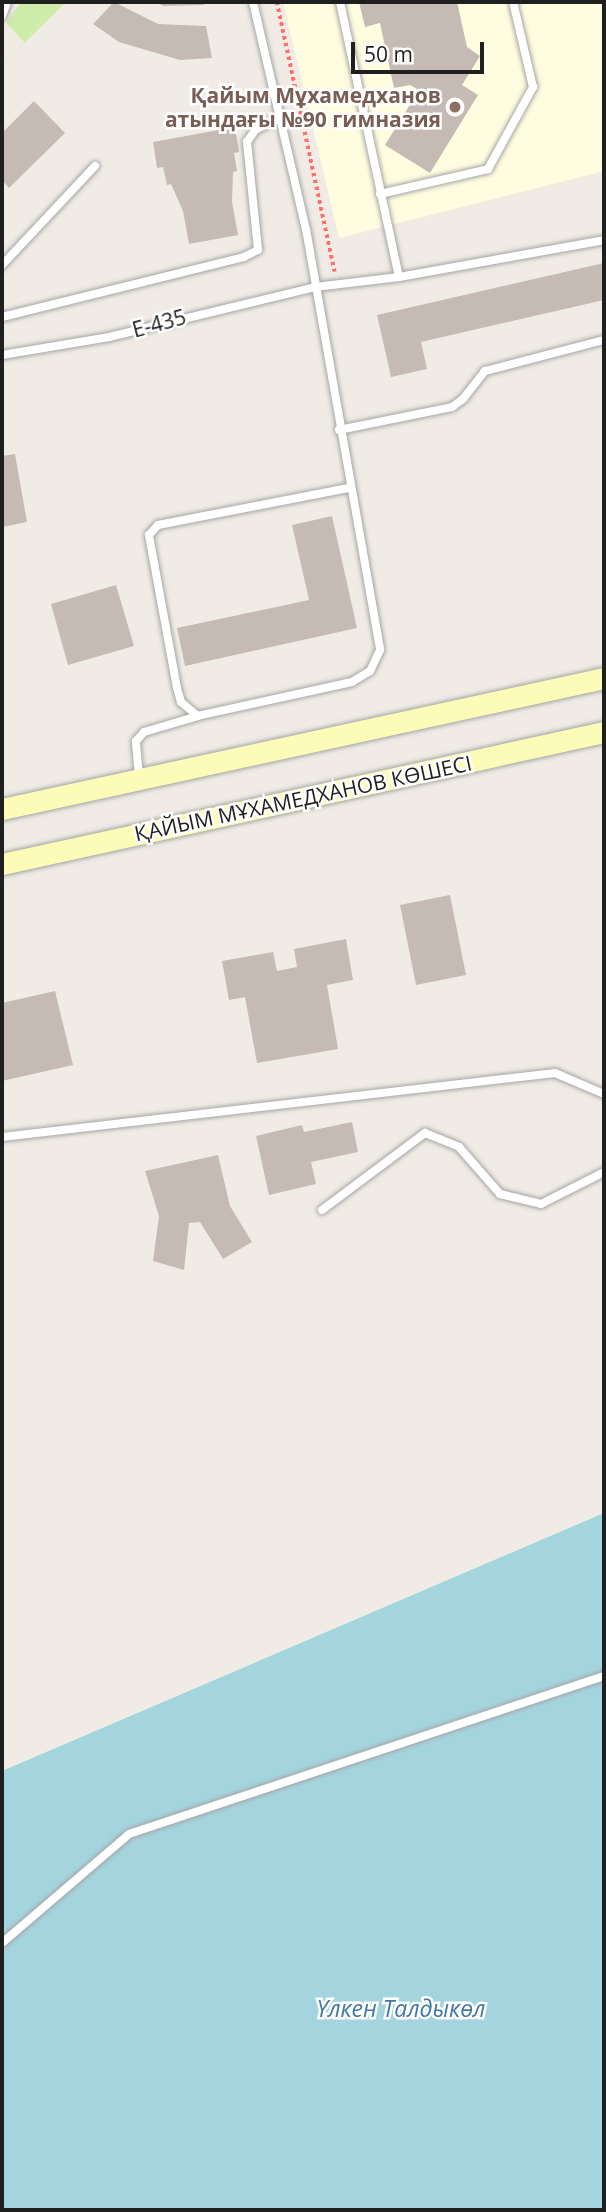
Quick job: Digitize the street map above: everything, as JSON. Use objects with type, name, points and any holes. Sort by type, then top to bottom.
[{"type":"main road","points":[[2,808],[604,678]]},
{"type":"main road","name":"ҚАЙЫМ МҰХАМЕДХАНОВ КӨШЕСІ","points":[[2,864],[604,732]]},
{"type":"lane","points":[[2,16],[8,2]]},
{"type":"lane","points":[[139,779],[136,741],[144,732],[198,716],[352,682],[370,671],[380,650],[281,117],[253,2]]},
{"type":"lane","points":[[340,2],[399,278]]},
{"type":"lane","points":[[380,194],[488,169],[533,87],[513,2]]},
{"type":"lane","points":[[2,317],[244,257],[258,250],[247,142],[255,130],[281,117]]},
{"type":"lane","points":[[2,265],[95,166]]},
{"type":"lane","name":"Е-435","points":[[2,355],[110,337],[314,287],[399,278],[604,240]]},
{"type":"lane","points":[[339,430],[452,407],[463,399],[485,371],[604,340]]},
{"type":"lane","points":[[198,716],[181,702],[177,688],[149,535],[158,525],[348,488]]},
{"type":"lane","points":[[2,1137],[555,1073],[604,1094]]},
{"type":"lane","points":[[322,1210],[425,1133],[459,1147],[500,1194],[541,1204],[604,1172]]},
{"type":"lane","points":[[2,1942],[129,1834],[604,1676]]},
{"type":"path","points":[[277,2],[338,284]]},
{"type":"shaded area","name":"Қайым Мұхамедханов атындағы №90 гимназия","points":[[283,2],[604,2],[604,171],[339,238]]},
{"type":"green space","points":[[21,2],[66,2],[25,43],[6,23]]},
{"type":"water","name":"Үлкен Талдыкөл","points":[[604,1513],[604,2210],[2,2210],[2,1771]]},
{"type":"building","points":[[114,2],[158,24],[206,26],[212,58],[180,60],[119,42],[93,24]]},
{"type":"building","points":[[156,2],[203,2],[204,5],[163,6]]},
{"type":"building","points":[[359,2],[457,2],[467,47],[480,56],[462,85],[478,95],[430,173],[385,145],[419,90],[410,85],[394,88],[380,23],[365,27]]},
{"type":"building","points":[[34,101],[65,133],[9,188],[2,180],[2,133]]},
{"type":"building","points":[[235,127],[239,152],[234,153],[237,171],[233,172],[232,202],[238,235],[189,244],[183,211],[171,184],[167,185],[163,167],[157,168],[153,142]]},
{"type":"building","points":[[604,263],[604,300],[421,342],[427,369],[391,377],[377,315]]},
{"type":"building","points":[[15,454],[27,522],[2,527],[2,456]]},
{"type":"building","points":[[332,516],[357,628],[185,666],[177,628],[309,600],[292,525]]},
{"type":"building","points":[[116,585],[134,646],[68,665],[51,604]]},
{"type":"building","points":[[450,895],[466,975],[416,985],[400,905]]},
{"type":"building","points":[[346,939],[353,980],[327,985],[338,1049],[257,1063],[245,997],[229,1000],[222,961],[273,952],[277,971],[297,967],[294,949]]},
{"type":"building","points":[[55,991],[73,1065],[2,1081],[2,1003]]},
{"type":"building","points":[[352,1122],[358,1152],[311,1162],[316,1184],[269,1195],[256,1136],[302,1125],[304,1132]]},
{"type":"building","points":[[218,1155],[230,1206],[252,1242],[223,1259],[200,1222],[189,1223],[184,1270],[153,1261],[159,1216],[145,1171]]},
{"type":"place","name":"Қайым Мұхамедханов атындағы №90 гимназия","points":[[455,107]]}]
